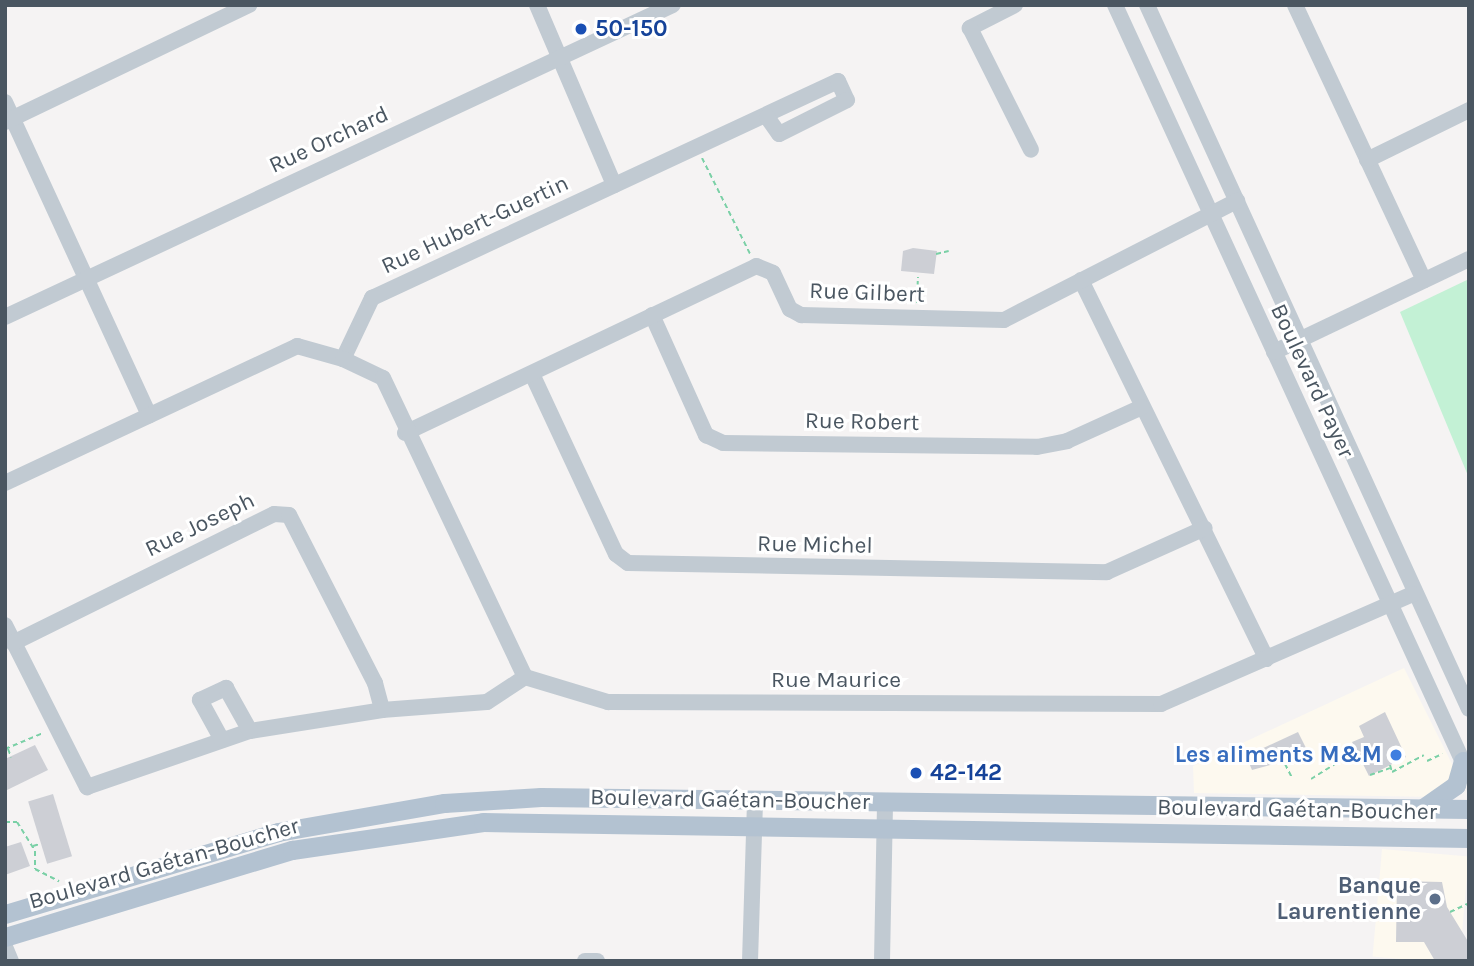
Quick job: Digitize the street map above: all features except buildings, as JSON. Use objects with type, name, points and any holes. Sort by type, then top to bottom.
[{"type":"main road","points":[[1419,811],[1456,785],[1463,761]]},
{"type":"main road","name":"Boulevard Gaétan-Boucher","points":[[5,914],[278,832],[444,803],[541,797],[1219,809],[1469,809]]},
{"type":"main road","points":[[1218,833],[1219,809]]},
{"type":"main road","name":"Boulevard Gaétan-Boucher","points":[[5,937],[248,861],[399,831],[539,819],[752,827],[1469,838]]},
{"type":"street","points":[[9,120],[250,5]]},
{"type":"street","points":[[537,5],[614,185]]},
{"type":"street","name":"Rue Orchard","points":[[5,317],[673,5]]},
{"type":"street","points":[[1015,5],[970,28],[1031,150]]},
{"type":"street","name":"Boulevard Payer","points":[[1115,5],[1463,761]]},
{"type":"street","name":"Boulevard Payer","points":[[1147,5],[1302,339],[1413,594],[1469,709]]},
{"type":"street","points":[[1295,5],[1424,281]]},
{"type":"street","points":[[5,102],[9,120],[87,277],[149,415]]},
{"type":"street","points":[[1367,160],[1469,110]]},
{"type":"street","name":"Rue Hubert-Guertin","points":[[344,359],[372,298],[767,117]]},
{"type":"street","name":"Rue Gilbert","points":[[756,266],[773,273],[790,309],[801,315],[1004,320],[1211,217],[1237,201]]},
{"type":"street","points":[[1274,352],[1469,259]]},
{"type":"street","points":[[405,433],[756,266]]},
{"type":"street","points":[[1081,281],[1205,528],[1267,659]]},
{"type":"street","name":"Rue Robert","points":[[652,315],[706,435],[723,443],[1037,447],[1067,441],[1142,407]]},
{"type":"street","points":[[5,483],[296,346],[344,359],[383,378],[405,433],[525,677],[486,702],[382,710],[250,731],[87,787],[5,625]]},
{"type":"street","name":"Rue Michel","points":[[532,374],[616,554],[628,563],[1107,572],[1205,528]]},
{"type":"street","name":"Rue Joseph","points":[[13,643],[274,514],[289,515],[375,683],[382,710]]},
{"type":"street","name":"Rue Maurice","points":[[525,677],[608,702],[1161,704],[1267,659],[1390,601],[1413,594]]},
{"type":"street","points":[[222,740],[200,700],[226,688],[250,731]]},
{"type":"street","points":[[750,961],[752,827],[755,801]]},
{"type":"street","points":[[882,961],[885,802]]},
{"type":"street","points":[[5,947],[11,961]]},
{"type":"street","points":[[585,961],[597,961]]},
{"type":"path","points":[[697,148],[756,266]]},
{"type":"path","points":[[936,254],[948,251]]},
{"type":"path","points":[[916,318],[918,277]]},
{"type":"path","points":[[11,757],[6,749],[57,727]]},
{"type":"path","points":[[1370,775],[1424,755]]},
{"type":"path","points":[[1311,779],[1340,761]]},
{"type":"path","points":[[1427,761],[1463,761]]},
{"type":"path","points":[[1284,764],[1292,778]]},
{"type":"path","points":[[5,822],[17,822],[32,847],[35,869],[79,891]]},
{"type":"path","points":[[32,847],[40,844]]},
{"type":"path","points":[[1450,912],[1467,904]]},
{"type":"shaded area","points":[[1404,668],[1453,766],[1454,777],[1437,797],[1194,793],[1193,766]]},
{"type":"shaded area","points":[[1382,849],[1469,857],[1460,961],[1373,957]]},
{"type":"green space","points":[[1469,279],[1469,478],[1400,312]]},
{"type":"place","name":"50-150","points":[[581,29]]},
{"type":"place","name":"Les aliments M&M","points":[[1396,755]]},
{"type":"place","name":"42-142","points":[[916,773]]},
{"type":"place","name":"Banque Laurentienne","points":[[1435,899]]}]
